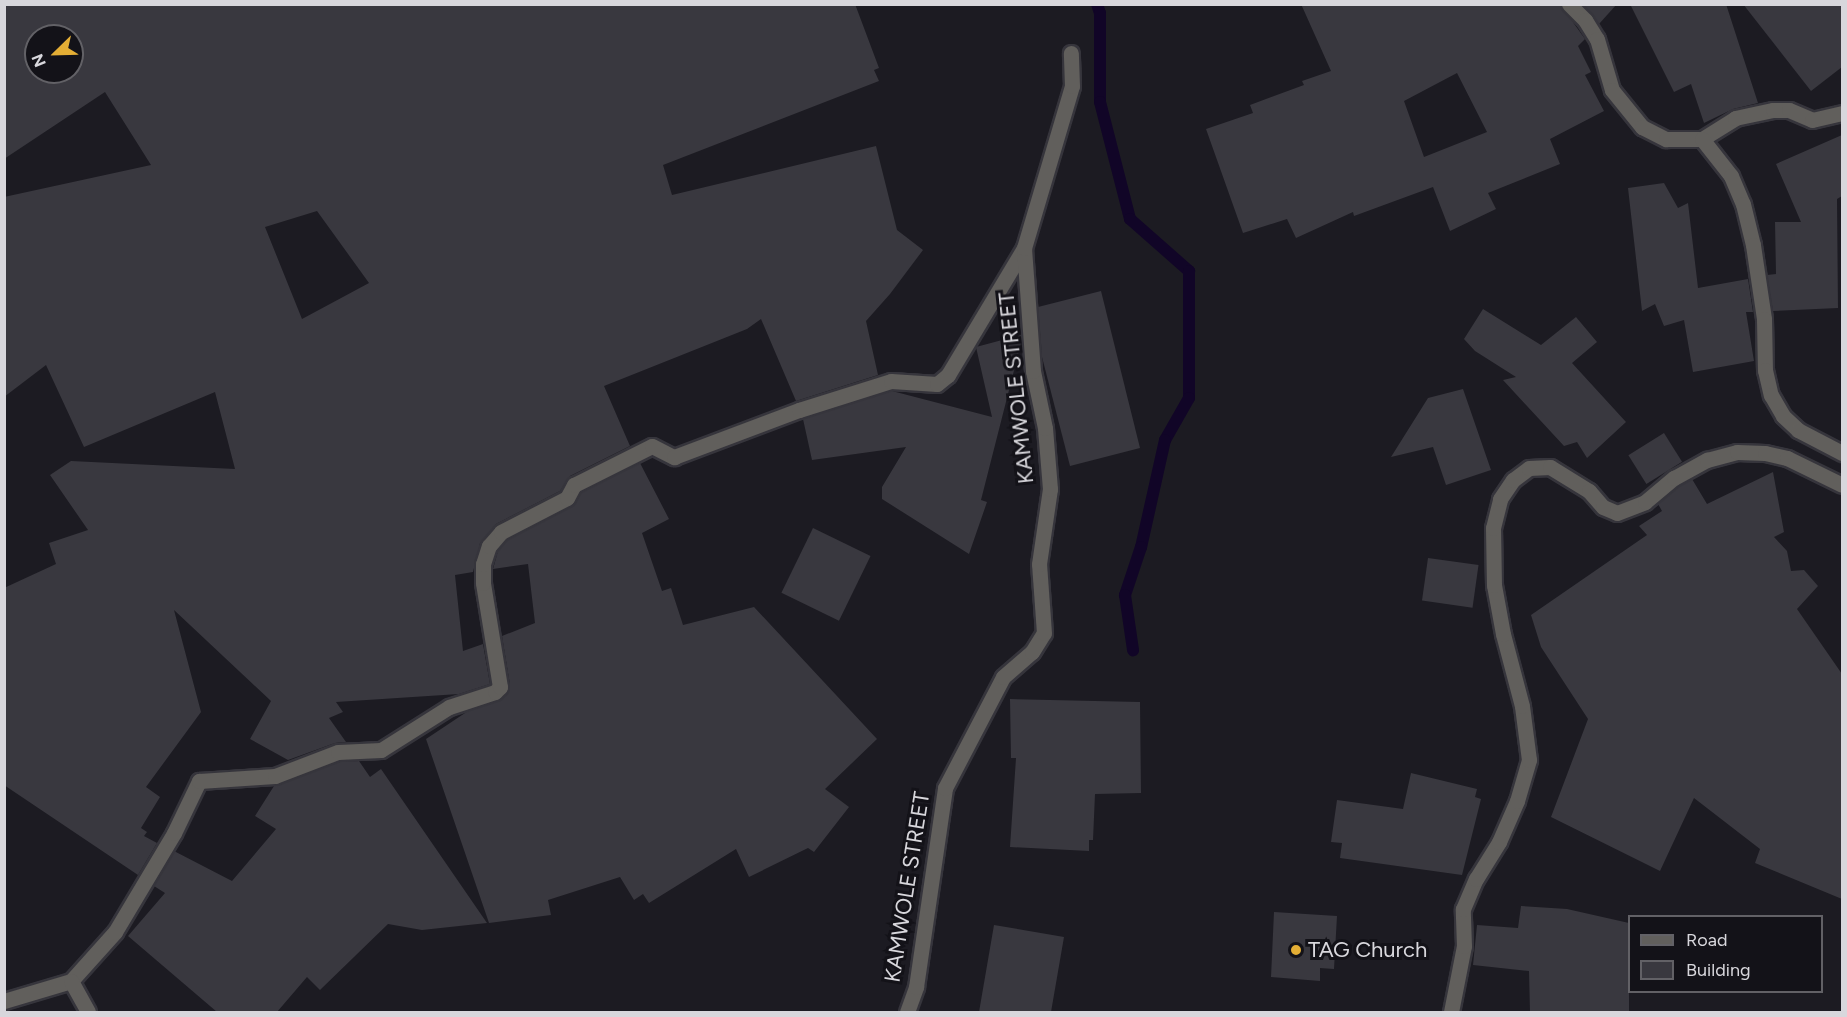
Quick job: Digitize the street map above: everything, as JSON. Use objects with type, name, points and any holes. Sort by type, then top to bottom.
[{"type":"street","points":[[1569,4],[1585,20],[1597,39],[1612,90],[1642,128],[1666,139],[1702,139],[1725,122],[1745,114],[1789,110],[1812,120],[1842,113]]},
{"type":"street","name":"KAMWOLE STREET","points":[[907,1012],[916,987],[945,788],[1003,677],[1032,652],[1044,633],[1039,564],[1050,489],[1045,428],[1033,371],[1024,248],[1072,86],[1071,53]]},
{"type":"street","points":[[1702,139],[1731,176],[1743,204],[1753,245],[1764,319],[1765,370],[1771,395],[1783,416],[1797,429],[1842,453]]},
{"type":"street","points":[[4,1001],[71,981],[115,932],[174,834],[199,781],[275,776],[338,752],[381,750],[450,707],[495,692],[500,687],[483,583],[483,564],[489,546],[501,532],[567,498],[574,485],[652,446],[674,457],[799,410],[891,381],[937,384],[948,375],[1024,248]]},
{"type":"street","points":[[1451,1012],[1464,946],[1463,909],[1508,822],[1529,760],[1522,706],[1494,585],[1493,528],[1500,499],[1514,480],[1529,468],[1550,467],[1589,491],[1603,507],[1617,513],[1645,502],[1674,478],[1707,460],[1737,452],[1765,453],[1787,458],[1842,485]]},
{"type":"street","points":[[71,981],[88,1012]]},
{"type":"building","points":[[4,4],[855,4],[879,68],[874,70],[879,81],[663,165],[672,195],[876,146],[897,230],[923,250],[890,294],[866,321],[878,375],[796,401],[761,319],[747,329],[604,386],[630,446],[570,476],[560,491],[496,524],[480,543],[473,572],[455,575],[463,651],[483,644],[490,684],[459,694],[336,702],[343,712],[329,718],[346,742],[335,743],[288,760],[250,739],[271,701],[174,610],[201,712],[146,787],[160,797],[141,828],[147,832],[144,836],[157,843],[138,875],[4,785],[4,588],[56,564],[49,543],[88,530],[50,475],[71,461],[235,469],[215,392],[84,447],[46,365],[4,397],[4,197],[151,165],[105,92],[4,159]],"holes":[[[317,211],[369,283],[302,319],[265,227]]]},
{"type":"building","points":[[1301,4],[1560,4],[1585,39],[1578,46],[1591,72],[1585,75],[1604,111],[1550,139],[1560,164],[1488,193],[1496,209],[1450,231],[1433,187],[1354,216],[1353,212],[1296,238],[1287,219],[1243,233],[1206,129],[1253,113],[1250,105],[1304,85],[1302,81],[1331,71]],"holes":[[[1457,73],[1487,132],[1424,157],[1404,101]]]},
{"type":"building","points":[[1583,4],[1617,4],[1599,24]]},
{"type":"building","points":[[1630,4],[1726,4],[1758,103],[1733,109],[1704,123],[1691,84],[1674,92]]},
{"type":"building","points":[[1743,4],[1842,4],[1842,67],[1811,91]]},
{"type":"building","points":[[1842,135],[1842,196],[1837,199],[1838,308],[1773,311],[1767,275],[1776,274],[1775,222],[1801,222],[1776,164]]},
{"type":"building","points":[[1664,183],[1678,208],[1688,203],[1698,288],[1748,279],[1753,312],[1746,312],[1754,361],[1693,372],[1684,320],[1664,326],[1655,304],[1642,311],[1628,188]]},
{"type":"building","points":[[1101,291],[1140,448],[1070,466],[1042,357],[1038,307]]},
{"type":"building","points":[[1483,309],[1541,345],[1576,317],[1597,342],[1572,363],[1626,422],[1587,458],[1577,442],[1564,446],[1503,380],[1516,377],[1475,351],[1464,339]]},
{"type":"building","points":[[1021,335],[1021,343],[981,500],[987,502],[969,554],[882,499],[882,487],[906,447],[812,460],[803,419],[892,391],[992,417],[976,347]]},
{"type":"building","points":[[1463,389],[1491,470],[1446,485],[1433,447],[1391,457],[1428,398]]},
{"type":"building","points":[[1664,433],[1682,462],[1646,484],[1628,455]]},
{"type":"building","points":[[640,463],[669,519],[642,533],[662,591],[671,588],[683,625],[754,607],[877,739],[825,789],[849,807],[814,852],[808,848],[749,877],[736,849],[649,903],[643,894],[634,900],[620,877],[548,900],[551,915],[489,923],[426,739],[468,711],[498,701],[507,694],[510,685],[502,636],[535,623],[528,564],[493,569],[498,551],[507,540],[571,507],[581,492]]},
{"type":"building","points":[[1773,472],[1784,532],[1774,537],[1787,551],[1791,571],[1804,570],[1818,586],[1797,609],[1842,674],[1842,899],[1755,863],[1760,849],[1694,798],[1660,871],[1551,817],[1588,719],[1541,647],[1531,615],[1647,535],[1639,526],[1662,511],[1658,504],[1679,486],[1692,479],[1707,504]]},
{"type":"building","points":[[813,528],[871,556],[839,621],[781,593]]},
{"type":"building","points":[[1428,558],[1479,565],[1473,608],[1422,601]]},
{"type":"building","points":[[1010,699],[1140,702],[1141,793],[1095,794],[1093,840],[1089,840],[1089,851],[1010,847],[1016,758],[1011,758]]},
{"type":"building","points":[[359,761],[370,777],[381,769],[487,923],[422,930],[388,924],[320,990],[307,977],[277,1012],[217,1012],[128,936],[165,893],[154,886],[174,851],[232,881],[276,829],[255,816],[274,786],[340,762]]},
{"type":"building","points":[[1411,773],[1477,789],[1475,797],[1481,799],[1462,875],[1340,858],[1342,843],[1331,842],[1337,800],[1403,809]]},
{"type":"building","points":[[1521,906],[1567,909],[1628,923],[1629,1012],[1530,1012],[1529,971],[1473,965],[1477,925],[1518,928]]},
{"type":"building","points":[[1274,912],[1337,916],[1334,969],[1320,968],[1320,981],[1271,977]]},
{"type":"building","points":[[994,925],[1064,937],[1051,1012],[979,1012]]},
{"type":"waterway","points":[[1097,4],[1100,13],[1100,102],[1130,219],[1189,271],[1189,398],[1165,440],[1141,547],[1125,595],[1133,650]]},
{"type":"place","name":"TAG Church","points":[[1296,950]]}]
